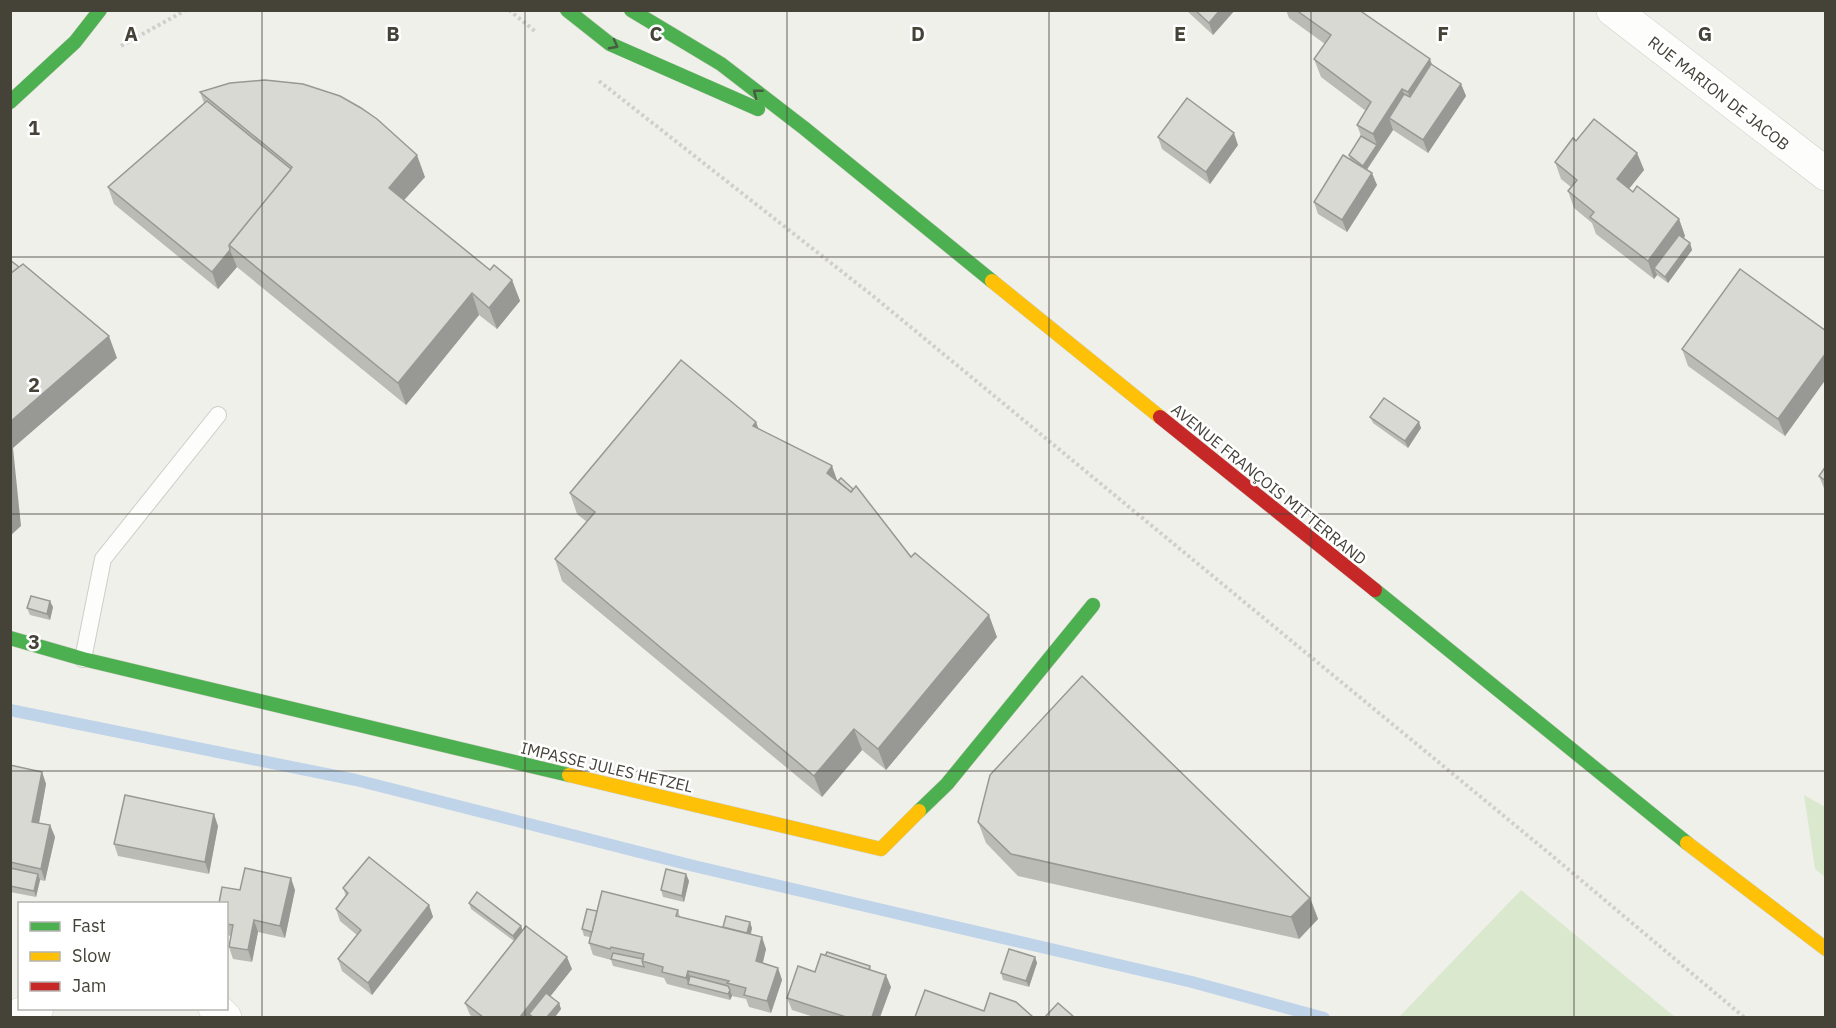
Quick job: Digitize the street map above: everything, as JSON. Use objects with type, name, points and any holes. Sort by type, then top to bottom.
[{"type":"main road","points":[[10,102],[75,42],[100,10]]},
{"type":"main road","name":"AVENUE FRANÇOIS MITTERRAND","points":[[567,10],[610,44],[804,128]]},
{"type":"main road","name":"AVENUE FRANÇOIS MITTERRAND","points":[[631,10],[721,64],[804,128],[1714,865],[1826,949]]},
{"type":"main road","points":[[75,42],[114,17]]},
{"type":"main road","name":"IMPASSE JULES HETZEL","points":[[10,638],[83,659],[881,849],[947,784],[1093,604]]},
{"type":"main road","name":"AVENUE FRANÇOIS MITTERRAND","points":[[1714,865],[1791,939]]},
{"type":"street","name":"RUE MARION DE JACOB","points":[[1613,10],[1826,174]]},
{"type":"street","points":[[11,1017],[31,1010]]},
{"type":"lane","points":[[83,659],[103,559],[218,415]]},
{"type":"path","points":[[508,10],[537,32]]},
{"type":"path","points":[[593,76],[873,296],[1531,838],[1744,1017]]},
{"type":"green space","points":[[1804,795],[1825,807],[1825,877],[1815,869]]},
{"type":"green space","points":[[1521,890],[1675,1017],[1399,1017]]},
{"type":"building","points":[[1195,10],[1220,10],[1209,23]]},
{"type":"building","points":[[1296,10],[1359,10],[1430,59],[1408,92],[1402,89],[1373,134],[1357,125],[1371,102],[1314,59],[1331,35]]},
{"type":"building","points":[[1431,64],[1461,84],[1423,140],[1389,118],[1404,94],[1410,97]]},
{"type":"building","points":[[265,80],[303,84],[340,96],[377,119],[417,155],[389,188],[490,270],[494,265],[512,280],[489,308],[472,293],[398,383],[229,245],[292,167],[200,92],[230,83]]},
{"type":"building","points":[[1187,98],[1234,133],[1206,172],[1158,137]]},
{"type":"building","points":[[207,101],[291,169],[229,245],[230,250],[212,272],[108,187]]},
{"type":"building","points":[[1594,119],[1637,153],[1617,179],[1633,192],[1637,186],[1679,219],[1648,261],[1590,217],[1594,212],[1568,191],[1577,180],[1555,162],[1573,138],[1576,141]]},
{"type":"building","points":[[1361,136],[1377,145],[1363,166],[1349,155]]},
{"type":"building","points":[[1343,155],[1372,173],[1342,220],[1314,202]]},
{"type":"building","points":[[1679,235],[1690,243],[1665,277],[1654,268]]},
{"type":"building","points":[[10,260],[19,267],[10,274]]},
{"type":"building","points":[[23,264],[109,336],[10,422],[10,274]]},
{"type":"building","points":[[1740,269],[1826,331],[1826,353],[1778,419],[1682,349]]},
{"type":"building","points":[[681,360],[756,422],[753,426],[831,465],[827,473],[851,492],[856,486],[911,557],[915,553],[989,615],[878,749],[854,729],[814,776],[555,559],[595,512],[570,493]]},
{"type":"building","points":[[1384,398],[1419,422],[1405,441],[1370,417]]},
{"type":"building","points":[[1826,466],[1826,481],[1819,476]]},
{"type":"building","points":[[10,476],[13,505],[10,507]]},
{"type":"building","points":[[841,478],[853,489],[851,492],[838,481]]},
{"type":"building","points":[[31,596],[50,601],[47,614],[27,608]]},
{"type":"building","points":[[1082,676],[1310,898],[1291,917],[1011,854],[978,822],[990,775]]},
{"type":"building","points":[[10,765],[42,772],[32,822],[50,825],[41,869],[10,862]]},
{"type":"building","points":[[125,795],[214,814],[205,862],[114,844]]},
{"type":"building","points":[[369,857],[429,905],[368,983],[338,959],[361,930],[336,909],[348,893],[343,888]]},
{"type":"building","points":[[10,868],[38,874],[34,891],[10,886]]},
{"type":"building","points":[[245,868],[291,878],[280,926],[254,920],[248,950],[229,947],[233,925],[228,924],[228,902],[219,902],[222,887],[240,890]]},
{"type":"building","points":[[666,869],[686,874],[682,896],[661,890]]},
{"type":"building","points":[[602,891],[678,910],[676,916],[762,937],[756,961],[778,968],[767,1001],[744,995],[746,988],[727,983],[729,981],[688,971],[686,978],[662,972],[663,967],[642,961],[644,954],[589,943]]},
{"type":"building","points":[[477,892],[521,926],[513,936],[469,903]]},
{"type":"building","points":[[587,909],[597,911],[592,932],[582,929]]},
{"type":"building","points":[[726,916],[750,922],[747,933],[723,927]]},
{"type":"building","points":[[526,926],[567,957],[520,1017],[483,1017],[465,1003]]},
{"type":"building","points":[[1009,949],[1035,957],[1026,981],[1001,973]]},
{"type":"building","points":[[827,952],[870,966],[869,970],[825,956]]},
{"type":"building","points":[[613,953],[643,959],[644,967],[611,959]]},
{"type":"building","points":[[821,954],[886,975],[872,1017],[846,1017],[787,998],[798,966],[815,972]]},
{"type":"building","points":[[690,976],[728,986],[730,990],[728,994],[688,984]]},
{"type":"building","points":[[925,990],[984,1011],[990,993],[1016,1002],[1033,1017],[915,1017]]},
{"type":"building","points":[[546,993],[559,1003],[547,1017],[533,1017],[529,1014]]},
{"type":"building","points":[[1058,1003],[1074,1017],[1045,1017]]},
{"type":"waterway","points":[[10,710],[356,780],[694,866],[1192,982],[1324,1018]]},
{"type":"traffic: fast","points":[[10,102],[75,42],[100,10]]},
{"type":"traffic: fast","points":[[567,10],[610,44],[758,109]]},
{"type":"traffic: fast","points":[[631,10],[721,64],[804,128],[992,281]]},
{"type":"traffic: fast","points":[[1375,590],[1687,843]]},
{"type":"traffic: fast","points":[[919,811],[947,784],[1093,605]]},
{"type":"traffic: fast","points":[[10,638],[83,659],[569,775]]},
{"type":"traffic: slow","points":[[992,281],[1160,417]]},
{"type":"traffic: slow","points":[[569,775],[881,849],[919,811]]},
{"type":"traffic: slow","points":[[1687,843],[1826,949]]},
{"type":"traffic: jam","points":[[1160,417],[1375,590]]}]
